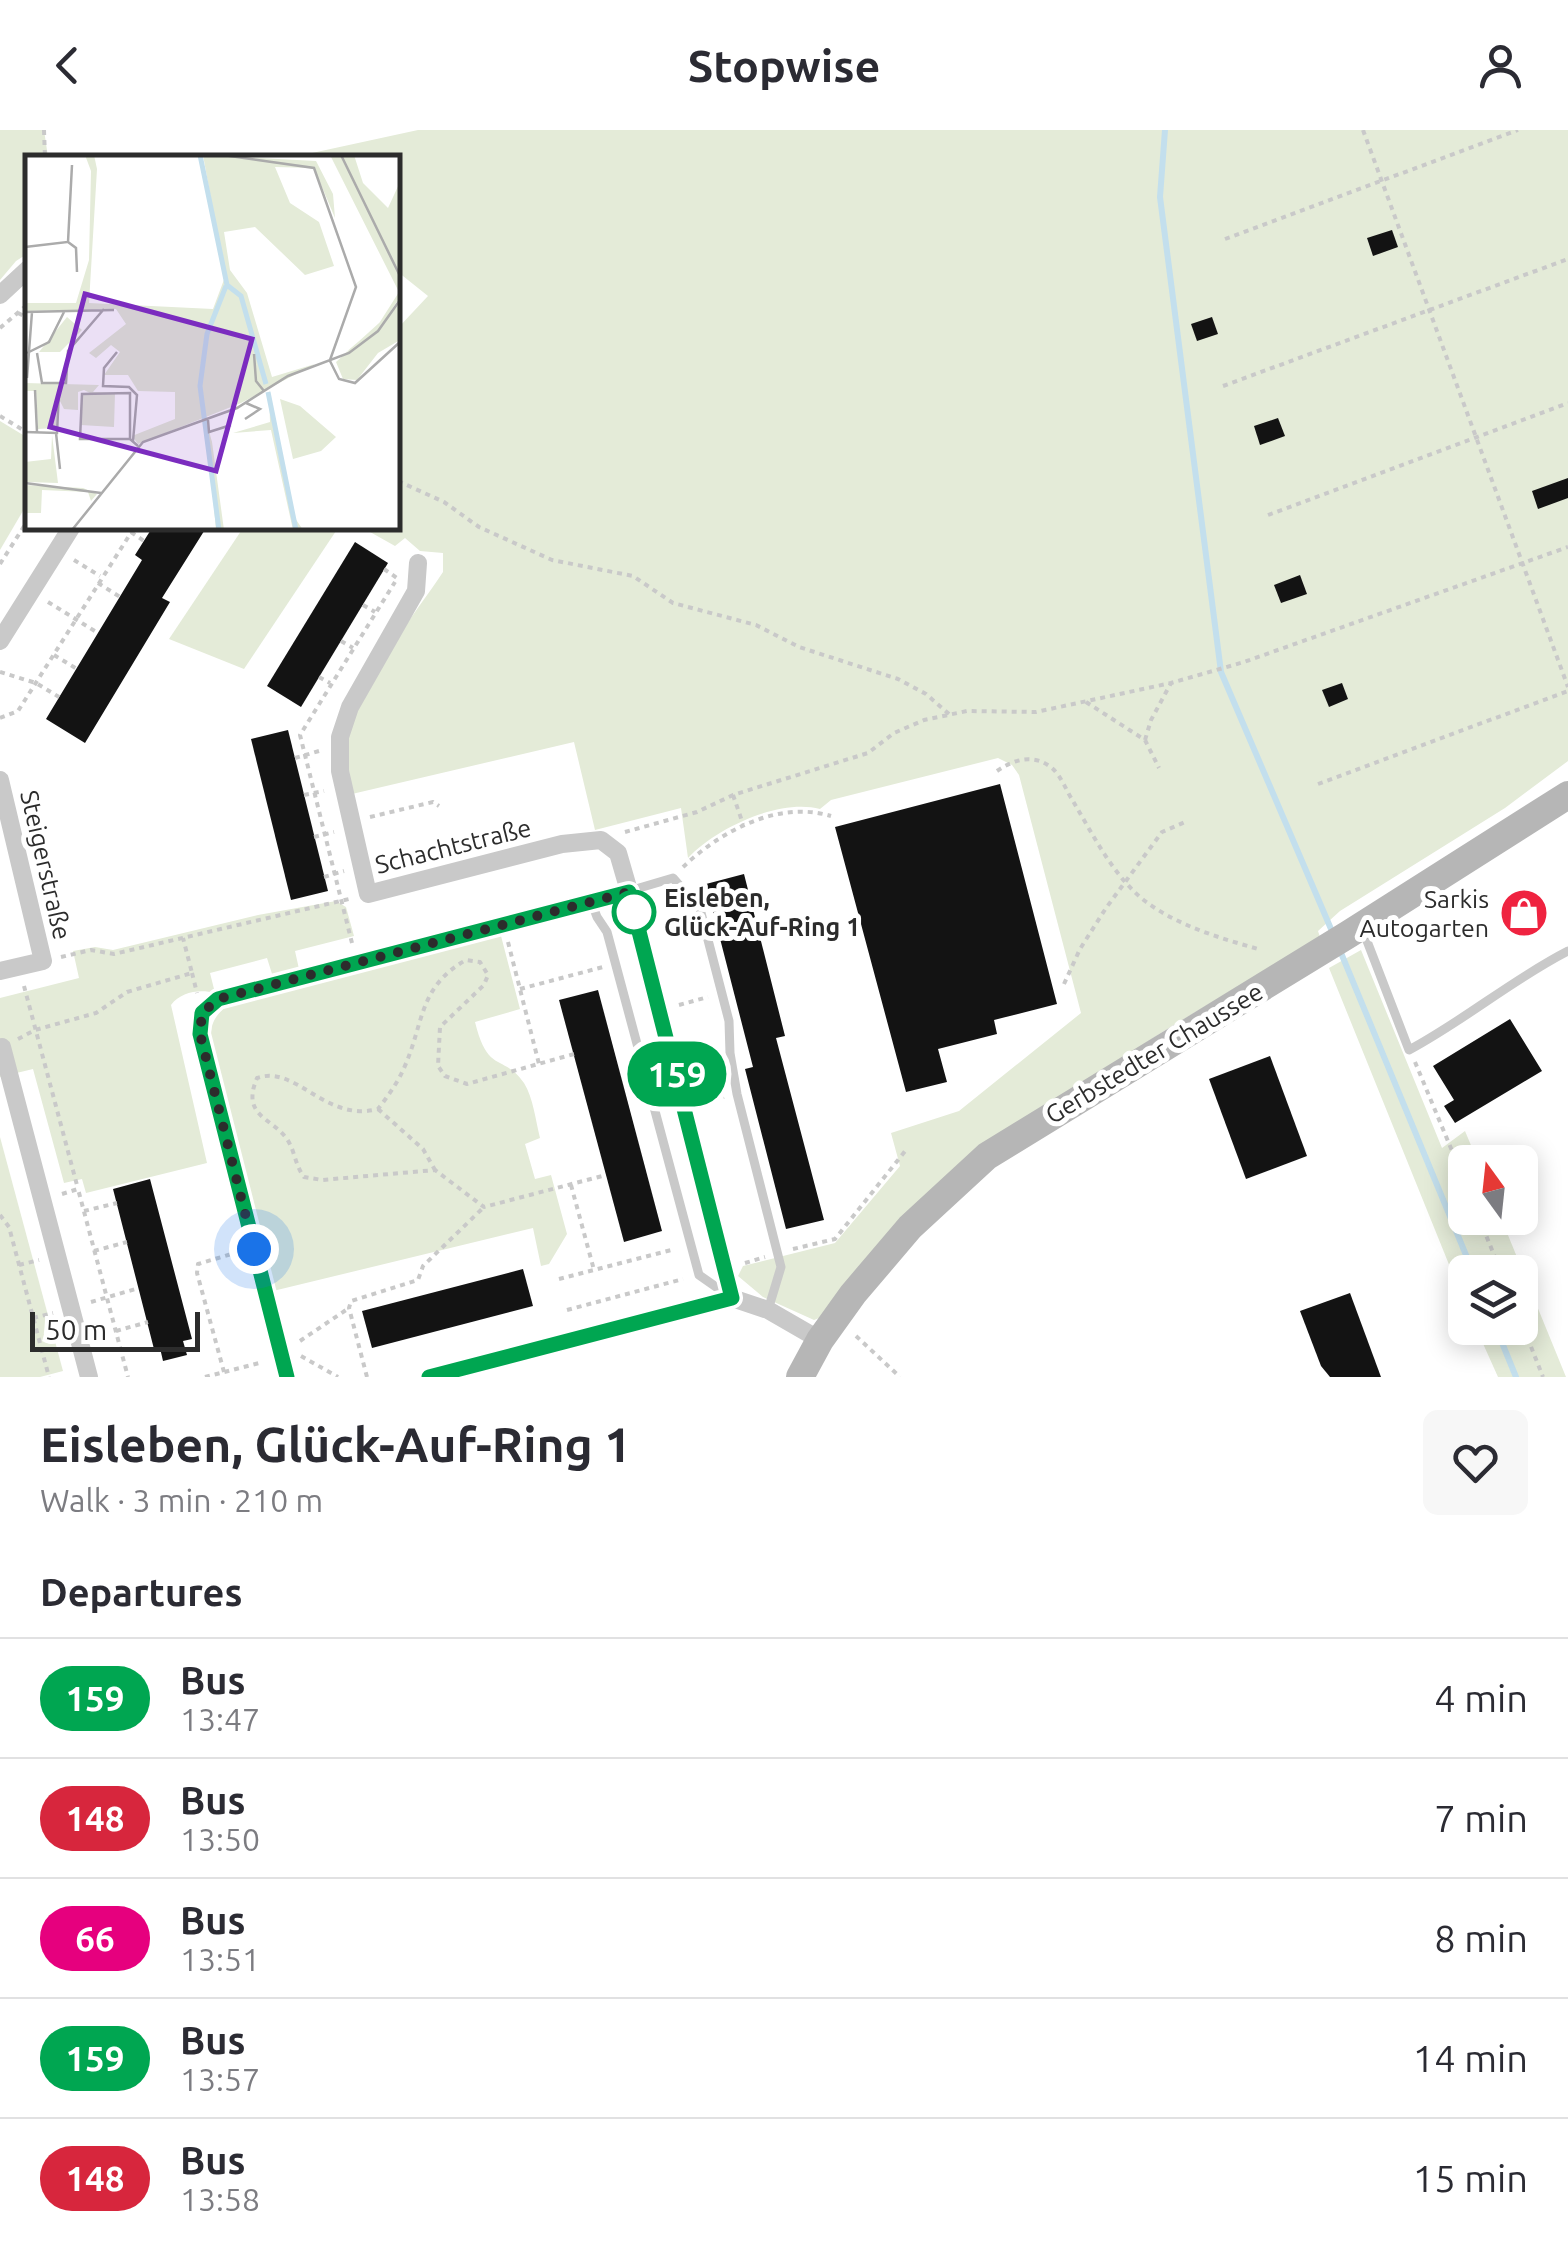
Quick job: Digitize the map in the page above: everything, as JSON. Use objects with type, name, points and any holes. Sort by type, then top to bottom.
[{"type":"main road","name":"Gerbstedter Chaussee","points":[[800,1377],[828,1328],[910,1228],[987,1156],[1568,795]]},
{"type":"street","points":[[0,295],[25,273]]},
{"type":"street","points":[[0,641],[70,530]]},
{"type":"street","name":"Schachtstraße","points":[[418,564],[416,591],[350,707],[340,746],[340,771],[368,894],[562,844],[602,840]]},
{"type":"street","name":"Steigerstraße","points":[[0,780],[43,961]]},
{"type":"street","points":[[602,840],[618,853],[732,1298]]},
{"type":"street","points":[[287,1377],[200,1034],[202,1013],[218,999],[629,892]]},
{"type":"street","points":[[0,971],[43,961]]},
{"type":"street","points":[[2,1047],[88,1377]]},
{"type":"street","points":[[429,1377],[732,1298],[828,1328]]},
{"type":"lane","points":[[629,892],[673,878],[700,909],[730,1029],[731,1067],[737,1094],[778,1253],[779,1278],[768,1310]]},
{"type":"lane","points":[[591,901],[596,917],[608,932],[699,1275],[732,1298]]},
{"type":"lane","points":[[1355,930],[1410,1050],[1568,951]]},
{"type":"path","points":[[44,130],[45,155]]},
{"type":"path","points":[[1318,784],[1568,689],[1363,130]]},
{"type":"path","points":[[1225,239],[1518,130]]},
{"type":"path","points":[[1223,386],[1568,259]]},
{"type":"path","points":[[0,328],[25,306]]},
{"type":"path","points":[[18,312],[25,316]]},
{"type":"path","points":[[1268,514],[1568,403]]},
{"type":"path","points":[[0,416],[25,431]]},
{"type":"path","points":[[400,482],[444,502],[479,527],[552,560],[633,576],[672,603],[756,625],[799,647],[898,679],[926,694],[949,714]]},
{"type":"path","points":[[0,564],[25,525]]},
{"type":"path","points":[[0,718],[18,711],[132,530],[144,540]]},
{"type":"path","points":[[602,840],[868,753],[894,733],[924,720],[966,711],[1036,712],[1210,672],[1568,547]]},
{"type":"path","points":[[58,550],[120,597]]},
{"type":"path","points":[[384,569],[398,578]]},
{"type":"path","points":[[32,591],[98,633]]},
{"type":"path","points":[[362,605],[375,612]]},
{"type":"path","points":[[340,641],[353,648]]},
{"type":"path","points":[[54,655],[76,669]]},
{"type":"path","points":[[0,672],[36,683],[60,698]]},
{"type":"path","points":[[319,676],[330,684]]},
{"type":"path","points":[[1145,740],[1171,682]]},
{"type":"path","points":[[1086,702],[1145,740],[1159,768]]},
{"type":"path","points":[[295,758],[340,746]]},
{"type":"path","points":[[997,771],[1022,758],[1054,769],[1126,883],[1146,902],[1212,936],[1258,949]]},
{"type":"path","points":[[733,795],[743,824]]},
{"type":"path","points":[[351,821],[433,802],[439,806]]},
{"type":"path","points":[[673,878],[706,846],[743,824],[809,810],[831,816]]},
{"type":"path","points":[[1064,984],[1106,908],[1162,832],[1185,822]]},
{"type":"path","points":[[43,961],[91,950],[114,954],[368,894]]},
{"type":"path","points":[[503,923],[539,1064]]},
{"type":"path","points":[[2,1047],[35,1030],[96,1014],[128,992],[192,974],[183,938]]},
{"type":"path","points":[[378,1108],[405,1067],[416,1026],[439,980],[466,960],[480,962],[488,975],[484,985],[440,1027],[438,1066],[445,1076],[467,1084],[574,1054]]},
{"type":"path","points":[[520,989],[616,964]]},
{"type":"path","points":[[19,966],[128,1377]]},
{"type":"path","points":[[660,1011],[722,994]]},
{"type":"path","points":[[1410,1050],[1450,1145]]},
{"type":"path","points":[[434,1170],[322,1180],[304,1177],[296,1167],[286,1138],[260,1118],[254,1104],[257,1078],[277,1075],[336,1107],[378,1108],[423,1149],[434,1170],[484,1207]]},
{"type":"path","points":[[685,1107],[737,1094]]},
{"type":"path","points":[[724,1268],[835,1239],[906,1150]]},
{"type":"path","points":[[282,1357],[349,1308],[352,1300],[418,1280],[423,1266],[484,1207],[606,1176]]},
{"type":"path","points":[[570,1185],[594,1270]]},
{"type":"path","points":[[42,1200],[78,1189]]},
{"type":"path","points":[[84,1212],[117,1203]]},
{"type":"path","points":[[0,1215],[9,1226],[48,1377]]},
{"type":"path","points":[[94,1251],[127,1242]]},
{"type":"path","points":[[559,1280],[690,1246]]},
{"type":"path","points":[[224,1372],[197,1273],[198,1264],[254,1249]]},
{"type":"path","points":[[567,1310],[699,1275]]},
{"type":"path","points":[[349,1308],[367,1377]]},
{"type":"path","points":[[116,1332],[148,1322]]},
{"type":"path","points":[[828,1328],[900,1377]]},
{"type":"path","points":[[1530,1345],[1543,1377]]},
{"type":"path","points":[[205,1377],[297,1354],[338,1377]]},
{"type":"green space","points":[[0,130],[44,130],[48,155],[25,155],[25,255],[0,280]]},
{"type":"green space","points":[[418,130],[1568,130],[1568,761],[1505,808],[1340,911],[1318,931],[1320,937],[1164,1031],[988,1145],[827,1315],[814,1320],[763,1297],[738,1276],[743,1266],[835,1243],[900,1166],[891,1133],[959,1111],[1081,1013],[1019,775],[1012,765],[998,758],[831,800],[820,809],[768,812],[732,826],[688,858],[681,808],[595,830],[574,742],[352,794],[348,741],[357,706],[378,667],[443,572],[443,553],[420,551],[405,538],[395,546],[367,530],[400,530],[400,326],[428,296],[400,274],[400,155],[303,155]]},
{"type":"green space","points":[[0,421],[25,436],[25,507],[0,550]]},
{"type":"green space","points":[[242,530],[337,530],[244,669],[169,639]]},
{"type":"green space","points":[[336,901],[346,907],[354,936],[295,951],[299,969],[273,977],[267,958],[210,973],[215,993],[191,993],[171,1005],[207,1163],[86,1193],[82,1179],[64,1183],[33,1069],[0,1077],[0,998],[79,978],[73,951],[95,947],[113,950],[258,915]]},
{"type":"green space","points":[[500,932],[520,1009],[475,1022],[485,1050],[516,1074],[532,1102],[540,1138],[525,1144],[535,1179],[551,1175],[567,1234],[549,1264],[541,1266],[533,1228],[273,1291],[212,1051],[212,1027],[217,1016],[235,1000]]},
{"type":"green space","points":[[1361,950],[1442,1148],[1465,1131],[1471,1145],[1448,1145],[1448,1235],[1508,1235],[1516,1255],[1448,1255],[1448,1262],[1329,968]]},
{"type":"green space","points":[[0,1137],[63,1371],[40,1377],[0,1377]]},
{"type":"green space","points":[[1538,1309],[1566,1377],[1498,1377],[1484,1345],[1538,1345]]},
{"type":"building","points":[[1392,230],[1398,247],[1373,256],[1367,238]]},
{"type":"building","points":[[1212,317],[1218,334],[1197,341],[1191,324]]},
{"type":"building","points":[[1278,418],[1285,436],[1260,445],[1254,426]]},
{"type":"building","points":[[1568,478],[1568,498],[1538,509],[1532,491]]},
{"type":"building","points":[[151,530],[205,530],[162,598],[170,602],[85,743],[46,719],[142,560],[135,555]]},
{"type":"building","points":[[355,542],[388,563],[301,707],[267,686]]},
{"type":"building","points":[[1300,575],[1307,594],[1281,603],[1274,585]]},
{"type":"building","points":[[1342,683],[1348,699],[1329,707],[1322,690]]},
{"type":"building","points":[[288,730],[328,891],[291,900],[251,739]]},
{"type":"building","points":[[1000,784],[1057,1004],[994,1020],[997,1034],[938,1049],[947,1082],[906,1092],[835,827]]},
{"type":"building","points":[[744,874],[785,1036],[776,1038],[824,1220],[786,1229],[745,1069],[753,1067],[706,884]]},
{"type":"building","points":[[598,990],[662,1231],[624,1242],[559,1000]]},
{"type":"building","points":[[1510,1019],[1542,1071],[1455,1123],[1444,1106],[1454,1100],[1433,1066]]},
{"type":"building","points":[[1270,1056],[1307,1156],[1246,1179],[1209,1079]]},
{"type":"building","points":[[150,1179],[192,1339],[183,1341],[187,1355],[163,1361],[160,1348],[154,1349],[113,1189]]},
{"type":"building","points":[[523,1269],[533,1306],[372,1348],[362,1311]]},
{"type":"building","points":[[1350,1293],[1381,1377],[1330,1377],[1321,1366],[1300,1311]]},
{"type":"waterway","points":[[1165,130],[1160,197],[1221,672],[1334,936]]},
{"type":"waterway","points":[[1339,948],[1466,1255]]},
{"type":"waterway","points":[[1503,1345],[1516,1377]]},
{"type":"bus line","name":"159","points":[[287,1377],[200,1034],[202,1013],[218,999],[629,892],[732,1298],[429,1377]]},
{"type":"place","name":"Eisleben, Glück-Auf-Ring 1","points":[[634,912]]},
{"type":"place","name":"Sarkis Autogarten","points":[[1524,913]]},
{"type":"route","points":[[254,1249],[200,1034],[202,1013],[218,999],[629,892],[634,912]]}]
